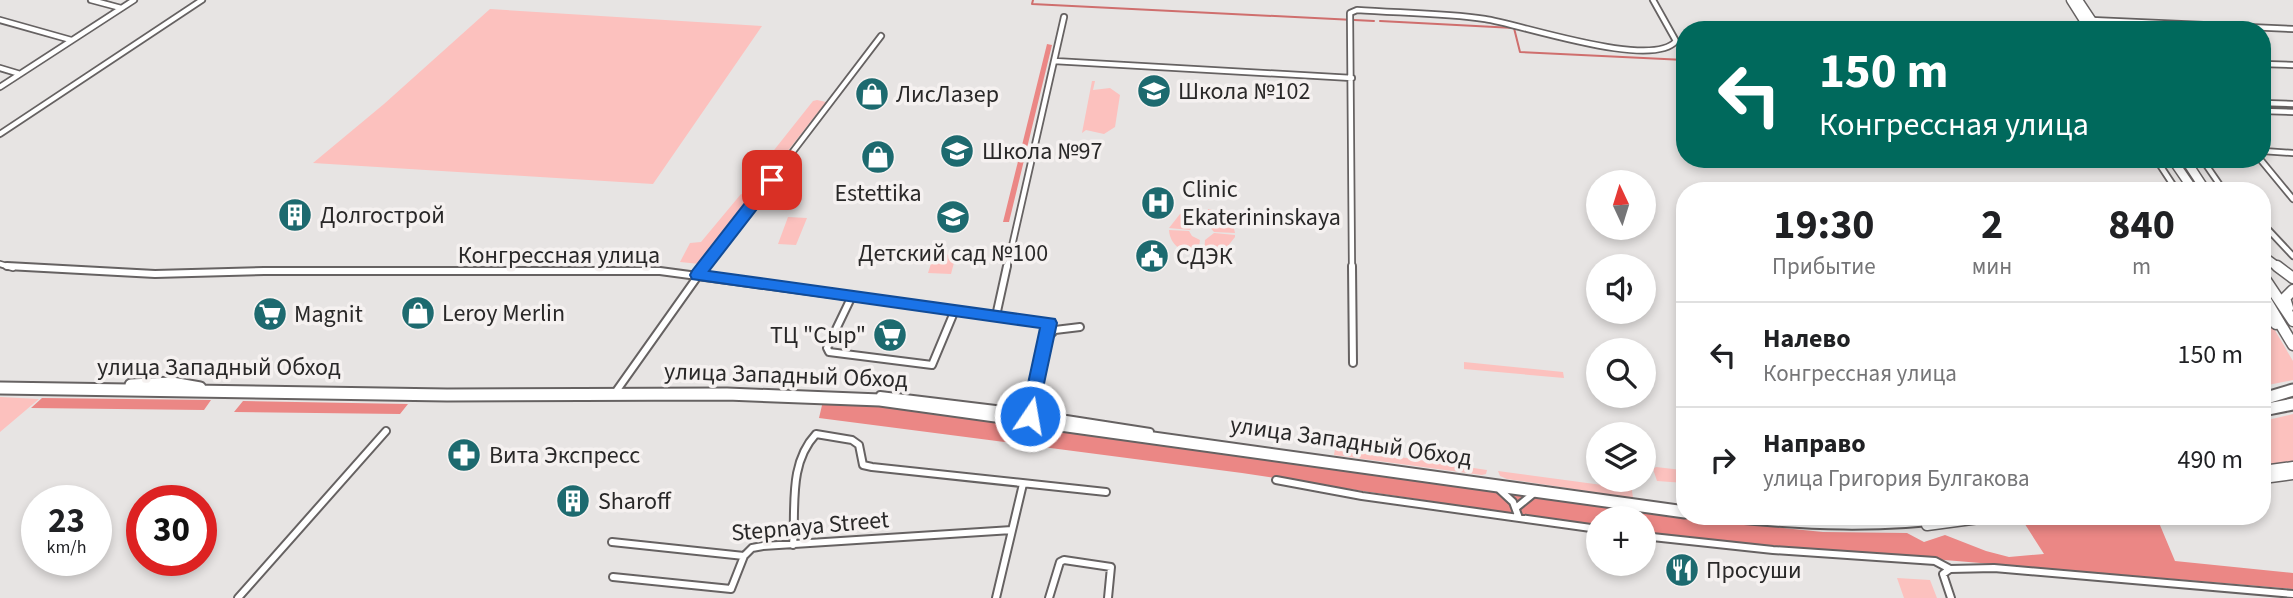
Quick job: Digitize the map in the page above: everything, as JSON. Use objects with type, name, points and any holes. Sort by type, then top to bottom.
[{"type":"highway","name":"улица Западный Обход","points":[[0,387],[858,394],[1491,486],[1600,499]]},
{"type":"highway","name":"улица Западный Обход","points":[[0,387],[252,391],[257,394],[304,397],[383,393],[727,394],[902,402],[1156,435],[1600,499]]},
{"type":"highway","points":[[2271,394],[2292,390]]},
{"type":"highway","points":[[2271,408],[2293,404]]},
{"type":"highway","points":[[1600,499],[1676,509]]},
{"type":"highway","points":[[1837,525],[1878,525]]},
{"type":"main road","points":[[2071,0],[2084,21]]},
{"type":"main road","points":[[2078,0],[2091,20]]},
{"type":"main road","points":[[2271,262],[2293,278]]},
{"type":"main road","points":[[2271,288],[2293,321]]},
{"type":"main road","points":[[2293,290],[2287,294],[2285,300],[2293,315]]},
{"type":"main road","points":[[2271,309],[2293,346]]},
{"type":"main road","points":[[2271,318],[2293,346]]},
{"type":"main road","points":[[2271,470],[2293,467]]},
{"type":"main road","points":[[2271,477],[2293,474]]},
{"type":"main road","points":[[1869,526],[1927,525]]},
{"type":"street","points":[[91,0],[121,8]]},
{"type":"street","points":[[0,87],[134,0]]},
{"type":"street","points":[[0,134],[202,0]]},
{"type":"street","points":[[1353,363],[1350,13],[1357,10],[1486,19],[1588,45],[1663,50],[1676,41],[1653,0]]},
{"type":"street","points":[[996,316],[1065,17]]},
{"type":"street","points":[[0,20],[73,40]]},
{"type":"street","points":[[2091,20],[2113,21]]},
{"type":"street","points":[[2271,28],[2293,29]]},
{"type":"street","points":[[617,390],[698,275],[881,36]]},
{"type":"street","points":[[1054,61],[1352,78]]},
{"type":"street","points":[[2271,64],[2290,65],[2293,71]]},
{"type":"street","points":[[0,68],[20,74]]},
{"type":"street","points":[[2271,103],[2293,104]]},
{"type":"street","points":[[2271,112],[2293,113]]},
{"type":"street","points":[[2271,152],[2293,153]]},
{"type":"street","points":[[2267,168],[2293,199]]},
{"type":"street","points":[[2271,233],[2293,256]]},
{"type":"street","name":"Конгрессная улица","points":[[0,264],[14,268],[155,274],[639,271],[698,275],[1049,323],[1046,339]]},
{"type":"street","points":[[852,296],[827,348],[829,352],[932,365],[955,310]]},
{"type":"street","points":[[1026,320],[1041,327],[1046,339],[1029,419]]},
{"type":"street","points":[[1046,339],[1055,330],[1080,327]]},
{"type":"street","points":[[858,394],[927,399],[1012,411],[1023,411],[1034,401]]},
{"type":"street","points":[[1034,401],[1042,415],[1156,435]]},
{"type":"street","points":[[238,598],[386,431]]},
{"type":"street","points":[[793,545],[796,522],[792,499],[798,468],[810,438],[816,434],[852,440],[859,445],[863,465],[1106,492]]},
{"type":"street","points":[[1276,480],[1362,496],[1586,527]]},
{"type":"street","points":[[996,598],[1023,484]]},
{"type":"street","points":[[1491,486],[1511,498],[1517,507],[1519,518]]},
{"type":"street","points":[[1517,507],[1523,500],[1538,492]]},
{"type":"street","name":"Stepnaya Street","points":[[612,541],[744,556],[752,548],[1012,530]]},
{"type":"street","points":[[1656,538],[1773,551],[1935,561],[1950,569],[1993,568],[2293,593]]},
{"type":"street","points":[[733,598],[731,589],[744,556]]},
{"type":"street","points":[[1049,598],[1060,562],[1064,560],[1111,567],[1108,598]]},
{"type":"street","points":[[1950,569],[1943,574],[1951,598]]},
{"type":"street","points":[[613,577],[731,589]]},
{"type":"shaded area","points":[[490,9],[762,26],[653,184],[313,163]]},
{"type":"shaded area","points":[[1047,44],[1052,45],[1009,222],[1003,222]]},
{"type":"shaded area","points":[[1092,81],[1095,81],[1093,90],[1110,88],[1120,95],[1115,127],[1104,134],[1086,130],[1082,133]]},
{"type":"shaded area","points":[[813,101],[826,102],[769,175],[755,174]]},
{"type":"shaded area","points":[[741,194],[752,197],[700,264],[680,262],[690,243],[701,242]]},
{"type":"shaded area","points":[[1202,209],[1201,223],[1190,230],[1169,228],[1180,214]]},
{"type":"shaded area","points":[[1208,209],[1226,216],[1235,233],[1214,232],[1207,224]]},
{"type":"shaded area","points":[[788,217],[807,218],[796,245],[778,244]]},
{"type":"shaded area","points":[[1169,230],[1189,231],[1200,240],[1198,255],[1179,248],[1172,240]]},
{"type":"shaded area","points":[[1214,233],[1235,237],[1224,251],[1204,255],[1205,240]]},
{"type":"shaded area","points":[[934,254],[956,255],[951,274],[928,273]]},
{"type":"shaded area","points":[[2271,324],[2293,361],[2293,380],[2271,384]]},
{"type":"shaded area","points":[[1464,362],[1563,372],[1564,378],[1464,369]]},
{"type":"shaded area","points":[[0,397],[39,399],[0,432]]},
{"type":"shaded area","points":[[42,398],[211,400],[204,410],[31,408]]},
{"type":"shaded area","points":[[243,401],[408,404],[400,414],[234,412]]},
{"type":"shaded area","points":[[823,401],[893,406],[1610,506],[1586,506],[1586,524],[1242,473],[819,418]]},
{"type":"shaded area","points":[[2293,414],[2293,463],[2271,466],[2271,419]]},
{"type":"shaded area","points":[[1335,449],[1487,470],[1486,474],[1482,475],[1334,455]]},
{"type":"shaded area","points":[[1656,467],[1676,469],[1676,482],[1657,481]]},
{"type":"shaded area","points":[[1498,471],[1586,483],[1586,491],[1507,479],[1500,476]]},
{"type":"shaded area","points":[[1593,492],[1632,492],[1633,498]]},
{"type":"shaded area","points":[[1656,512],[1676,515],[1676,525],[1754,525],[1823,532],[1907,533],[1924,542],[1945,535],[2009,557],[2044,554],[2025,525],[2160,525],[2175,561],[2293,573],[2293,589],[1741,543],[1656,533]]},
{"type":"shaded area","points":[[1897,578],[1930,580],[1937,598],[1904,598]]},
{"type":"waterway","points":[[1033,0],[1032,4],[1374,21]]},
{"type":"waterway","points":[[1380,21],[1514,28],[1520,52],[1676,60]]},
{"type":"waterway","points":[[2271,108],[2293,109]]},
{"type":"place","name":"Школа №102","points":[[1154,91]]},
{"type":"place","name":"ЛисЛазер","points":[[872,94]]},
{"type":"place","name":"Школа №97","points":[[957,151]]},
{"type":"place","name":"Estettika","points":[[878,157]]},
{"type":"place","name":"Clinic Ekaterininskaya","points":[[1158,203]]},
{"type":"place","name":"Долгострой","points":[[295,215]]},
{"type":"place","name":"Детский сад №100","points":[[953,217]]},
{"type":"place","name":"СДЭК","points":[[1152,256]]},
{"type":"place","name":"Leroy Merlin","points":[[418,313]]},
{"type":"place","name":"Magnit","points":[[270,314]]},
{"type":"place","name":"ТЦ \"Сыр\"","points":[[890,335]]},
{"type":"place","name":"Вита Экспресс","points":[[464,455]]},
{"type":"place","name":"Sharoff","points":[[573,501]]},
{"type":"place","name":"Просуши","points":[[1682,570]]},
{"type":"route","points":[[772,180],[698,275],[1049,323],[1030,416]]}]
